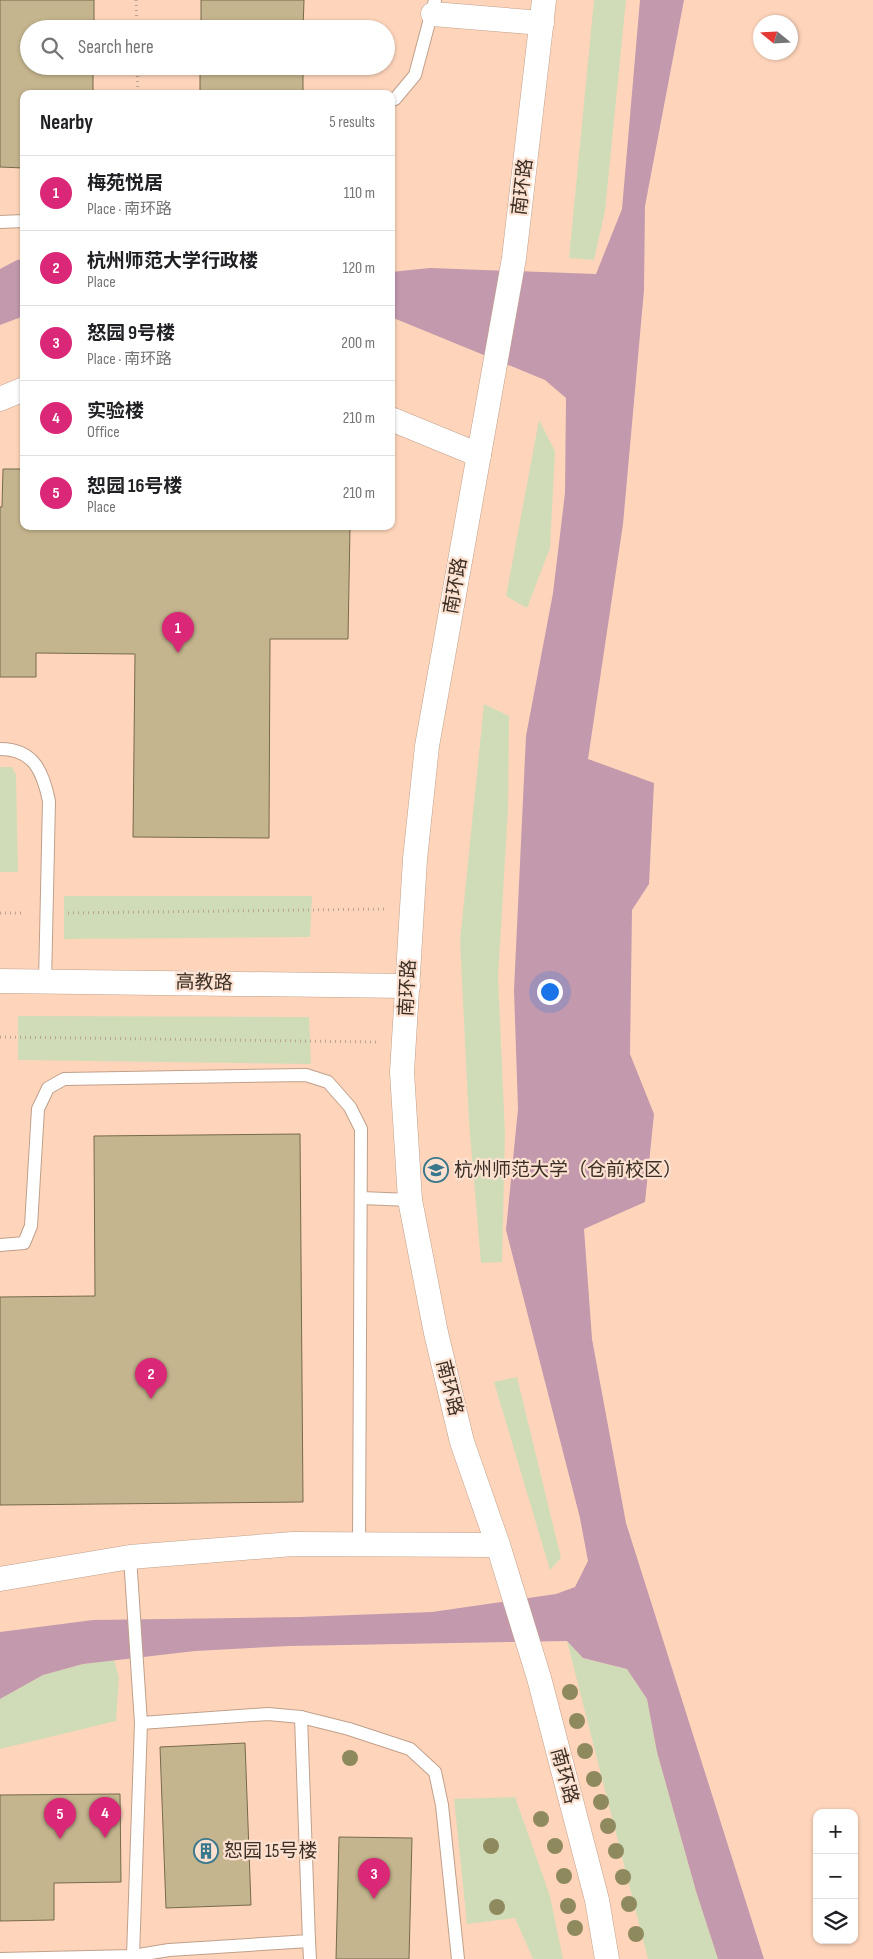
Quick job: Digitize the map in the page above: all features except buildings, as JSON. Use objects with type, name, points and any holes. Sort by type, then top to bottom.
[{"type":"street","name":"南环路","points":[[544,0],[514,258],[427,746],[412,909],[402,1072],[410,1200],[436,1333],[462,1442],[501,1555],[539,1678],[597,1900],[607,1959]]},
{"type":"street","points":[[434,7],[542,23]]},
{"type":"street","points":[[0,398],[20,390]]},
{"type":"street","points":[[395,420],[479,455]]},
{"type":"street","name":"高教路","points":[[0,981],[408,986]]},
{"type":"street","points":[[0,1579],[130,1556],[292,1544],[359,1545],[501,1555]]},
{"type":"lane","points":[[395,99],[416,75],[434,7]]},
{"type":"lane","points":[[0,222],[20,221]]},
{"type":"lane","points":[[0,749],[29,756],[43,775],[48,801],[45,982]]},
{"type":"lane","points":[[0,1245],[24,1243],[31,1226],[38,1109],[48,1088],[64,1079],[306,1075],[328,1082],[350,1107],[361,1129],[359,1545]]},
{"type":"lane","points":[[361,1198],[410,1200]]},
{"type":"lane","points":[[130,1556],[141,1723],[133,1956]]},
{"type":"lane","points":[[141,1723],[268,1714],[302,1717],[349,1729],[410,1749],[435,1772],[442,1805],[458,1959]]},
{"type":"lane","points":[[302,1717],[310,1959]]},
{"type":"lane","points":[[0,1959],[133,1956],[169,1950],[309,1941]]},
{"type":"path","points":[[136,0],[137,20]]},
{"type":"path","points":[[137,75],[138,90]]},
{"type":"path","points":[[0,913],[412,909]]},
{"type":"path","points":[[0,1037],[405,1042]]},
{"type":"shaded area","name":"杭州师范大学（仓前校区）","points":[[0,0],[873,0],[873,1959],[0,1959]]},
{"type":"shaded area","points":[[640,0],[684,0],[645,206],[644,290],[623,524],[588,759],[654,783],[649,884],[632,910],[630,1054],[654,1114],[645,1202],[584,1229],[592,1339],[626,1523],[764,1959],[718,1959],[696,1891],[657,1752],[647,1699],[627,1669],[583,1658],[567,1641],[289,1646],[195,1651],[83,1664],[43,1675],[0,1699],[0,1632],[93,1620],[300,1617],[432,1612],[556,1594],[575,1587],[588,1561],[580,1518],[506,1230],[518,1109],[514,990],[526,736],[553,593],[565,493],[566,398],[545,380],[395,319],[395,272],[430,268],[596,274],[622,209]]},
{"type":"shaded area","points":[[20,260],[20,318],[0,325],[0,269]]},
{"type":"green space","points":[[594,0],[626,0],[605,211],[594,260],[569,258]]},
{"type":"green space","points":[[539,420],[555,451],[550,548],[527,608],[506,596]]},
{"type":"green space","points":[[484,704],[509,716],[508,810],[498,977],[505,1134],[502,1262],[481,1263],[469,1123],[460,941]]},
{"type":"green space","points":[[0,767],[12,767],[16,775],[18,872],[0,872]]},
{"type":"green space","points":[[64,896],[312,896],[310,937],[64,939]]},
{"type":"green space","points":[[18,1016],[309,1017],[311,1064],[18,1060]]},
{"type":"green space","points":[[517,1377],[561,1558],[550,1570],[494,1382]]},
{"type":"green space","points":[[567,1641],[583,1658],[627,1669],[647,1699],[657,1752],[696,1891],[718,1959],[648,1959]]},
{"type":"green space","points":[[114,1660],[119,1677],[116,1721],[0,1749],[0,1699],[43,1675],[83,1664]]},
{"type":"green space","points":[[515,1797],[550,1896],[563,1959],[533,1959],[515,1918],[467,1924],[454,1799]]},
{"type":"place","name":"梅苑悦居","points":[[178,653]]},
{"type":"place","name":"杭州师范大学（仓前校区）","points":[[436,1170]]},
{"type":"place","name":"杭州师范大学行政楼","points":[[151,1399]]},
{"type":"place","name":"实验楼","points":[[105,1838]]},
{"type":"place","name":"恕园 16号楼","points":[[60,1839]]},
{"type":"place","name":"恕园 15号楼","points":[[206,1851]]},
{"type":"place","name":"怒园 9号楼","points":[[374,1899]]}]
